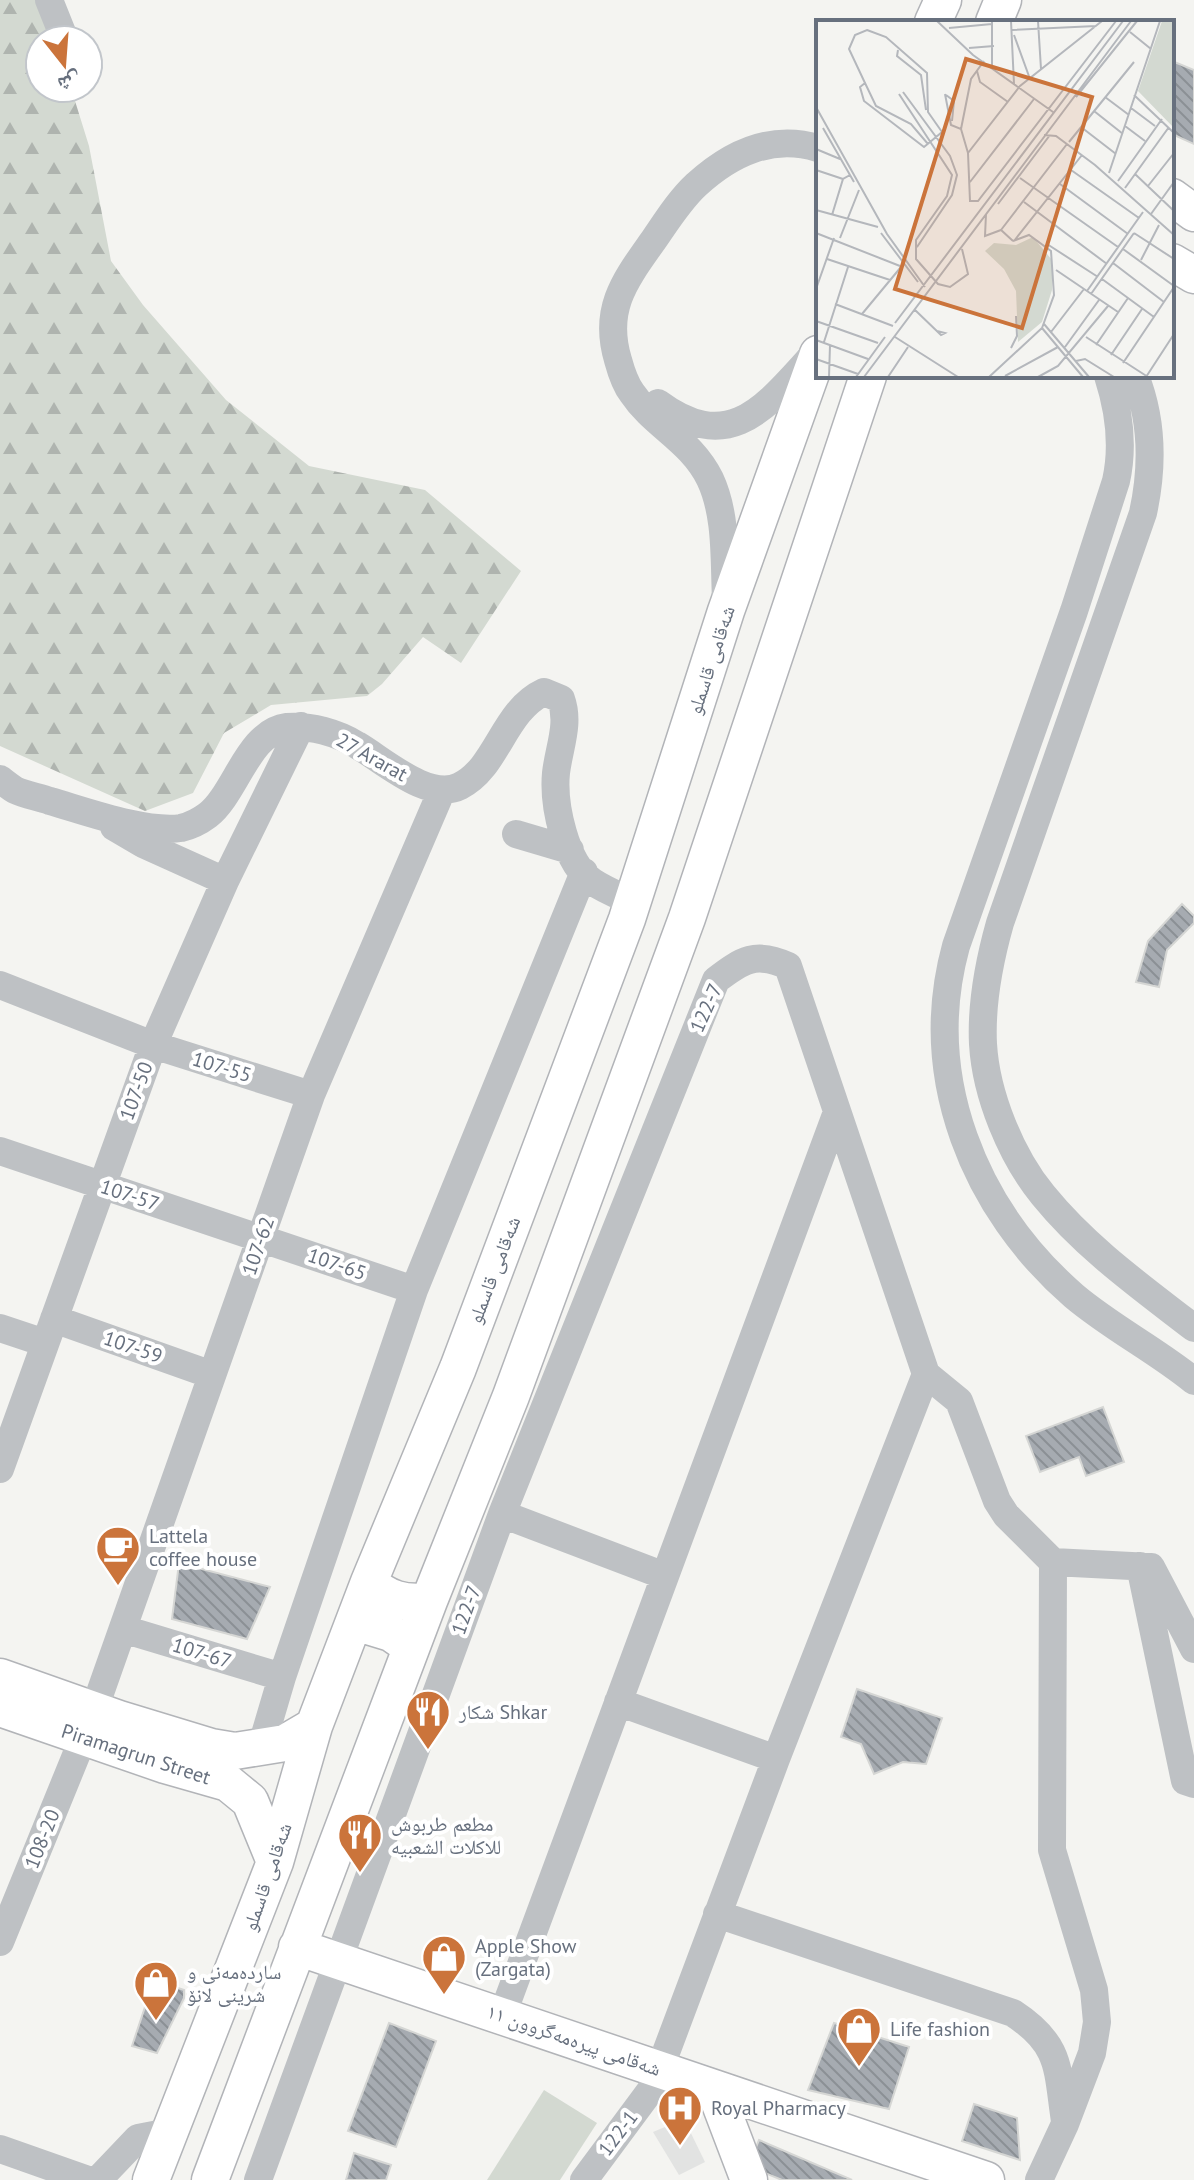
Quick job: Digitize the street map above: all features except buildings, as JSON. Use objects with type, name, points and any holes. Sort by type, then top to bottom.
[{"type":"main road","points":[[934,20],[943,0]]},
{"type":"main road","points":[[952,0],[954,20]]},
{"type":"main road","points":[[996,20],[1003,0]]},
{"type":"main road","points":[[1174,263],[1194,275]]},
{"type":"main road","name":"شەقامی قاسملو","points":[[151,2180],[275,1862],[314,1726],[369,1582],[458,1368],[633,902],[726,611],[816,358]]},
{"type":"main road","points":[[210,2180],[411,1647],[511,1396],[687,918],[867,378]]},
{"type":"main road","points":[[369,1582],[396,1600],[407,1603],[429,1601]]},
{"type":"main road","points":[[355,1622],[379,1628],[411,1647]]},
{"type":"main road","name":"Piramagrun Street","points":[[0,1677],[165,1765],[228,1783],[250,1801],[275,1862]]},
{"type":"main road","name":"Piramagrun Street","points":[[0,1708],[235,1751],[285,1743],[314,1726]]},
{"type":"main road","name":"شەقامی پیرەمەگروون ١١","points":[[293,1957],[657,2078]]},
{"type":"main road","name":"شەقامی پیرەمەگروون ١١","points":[[333,1970],[502,2016],[714,2102],[925,2180]]},
{"type":"main road","points":[[714,2102],[705,2124],[727,2180]]},
{"type":"main road","points":[[714,2102],[749,2180]]},
{"type":"main road","name":"شەقامی پیرەمەگروون ١١","points":[[714,2102],[986,2180]]},
{"type":"street","points":[[49,0],[59,24]]},
{"type":"street","points":[[726,611],[722,526],[716,495],[704,469],[686,446],[632,394],[617,356],[612,333],[613,316],[626,280],[688,192],[711,171],[736,155],[764,145],[790,143],[816,148]]},
{"type":"street","points":[[816,162],[791,156],[777,157],[749,164],[726,179],[665,243],[644,272],[628,307],[624,332],[634,372],[649,395],[679,417],[702,425],[734,423],[759,411],[816,354]]},
{"type":"street","points":[[1108,378],[1119,424],[1120,464],[1074,611],[956,946],[947,992],[949,1072],[956,1113],[969,1153],[997,1209],[1022,1243],[1043,1266],[1102,1318],[1190,1370]]},
{"type":"street","points":[[1136,378],[1150,435],[1150,478],[1145,505],[1016,872],[993,948],[985,1000],[983,1044],[1000,1116],[1031,1178],[1055,1209],[1109,1262],[1194,1328]]},
{"type":"street","points":[[442,790],[460,786],[478,770],[529,699],[544,692],[561,699],[565,711],[557,786],[563,835],[591,881],[633,902]]},
{"type":"street","points":[[5,786],[99,815],[165,828],[192,824],[217,808],[261,741],[283,727],[301,726]]},
{"type":"street","name":"27 Ararat","points":[[301,726],[355,743],[406,778],[442,790]]},
{"type":"street","name":"107-50","points":[[0,1469],[153,1045],[225,881],[301,726]]},
{"type":"street","points":[[1012,783],[1021,794],[1042,801]]},
{"type":"street","name":"107-62","points":[[89,1723],[311,1095],[442,790]]},
{"type":"street","points":[[99,815],[143,844],[225,881]]},
{"type":"street","points":[[516,834],[577,861]]},
{"type":"street","points":[[986,856],[1007,860],[1016,872]]},
{"type":"street","points":[[261,1748],[282,1677],[414,1290],[577,861]]},
{"type":"street","name":"122-7","points":[[258,2180],[502,1514],[716,980],[746,959],[761,958],[788,966],[926,1374]]},
{"type":"street","name":"107-55","points":[[0,985],[153,1045],[311,1095]]},
{"type":"street","points":[[502,2016],[837,1112]]},
{"type":"street","name":"107-57","points":[[0,1151],[260,1238]]},
{"type":"street","name":"107-65","points":[[260,1238],[414,1290]]},
{"type":"street","name":"107-59","points":[[0,1328],[50,1331],[212,1375]]},
{"type":"street","points":[[657,2078],[776,1759],[926,1374],[959,1401],[997,1501],[1006,1515],[1053,1562],[1151,1567],[1194,1649]]},
{"type":"street","points":[[502,1514],[665,1576]]},
{"type":"street","points":[[1039,2180],[1065,2124],[1092,2053],[1097,2022],[1094,1990],[1052,1850],[1053,1562]]},
{"type":"street","points":[[1140,1566],[1185,1781],[1194,1784]]},
{"type":"street","name":"107-67","points":[[123,1629],[282,1677]]},
{"type":"street","points":[[618,1702],[776,1759]]},
{"type":"street","name":"108-20","points":[[0,1942],[10,1889],[89,1723]]},
{"type":"street","points":[[717,1914],[1013,2013],[1044,2037],[1051,2048],[1065,2124]]},
{"type":"street","name":"122-1","points":[[587,2178],[657,2078]]},
{"type":"street","points":[[98,2180],[138,2138],[169,2132]]},
{"type":"street","points":[[0,2149],[88,2180]]},
{"type":"shaded area","name":"Royal Pharmacy","points":[[684,2119],[705,2162],[679,2175],[653,2132]]},
{"type":"green space","points":[[0,0],[41,0],[49,24],[24,24],[24,104],[76,104],[89,146],[111,261],[143,305],[226,400],[309,466],[425,490],[521,571],[461,663],[423,637],[382,684],[367,696],[271,705],[224,733],[193,793],[145,811],[0,746]]},
{"type":"green space","points":[[544,2090],[597,2123],[560,2180],[487,2180]]},
{"type":"place","name":"Lattela coffee house","points":[[118,1587]]},
{"type":"place","name":"شکار Shkar","points":[[428,1751]]},
{"type":"place","name":"مطعم طربوش للاكلات الشعبيه","points":[[360,1874]]},
{"type":"place","name":"Apple Show (Zargata)","points":[[444,1996]]},
{"type":"place","name":"ساردەمەنی و شرینی لانۆ","points":[[156,2022]]},
{"type":"place","name":"Life fashion","points":[[859,2068]]},
{"type":"place","name":"Royal Pharmacy","points":[[680,2147]]}]
